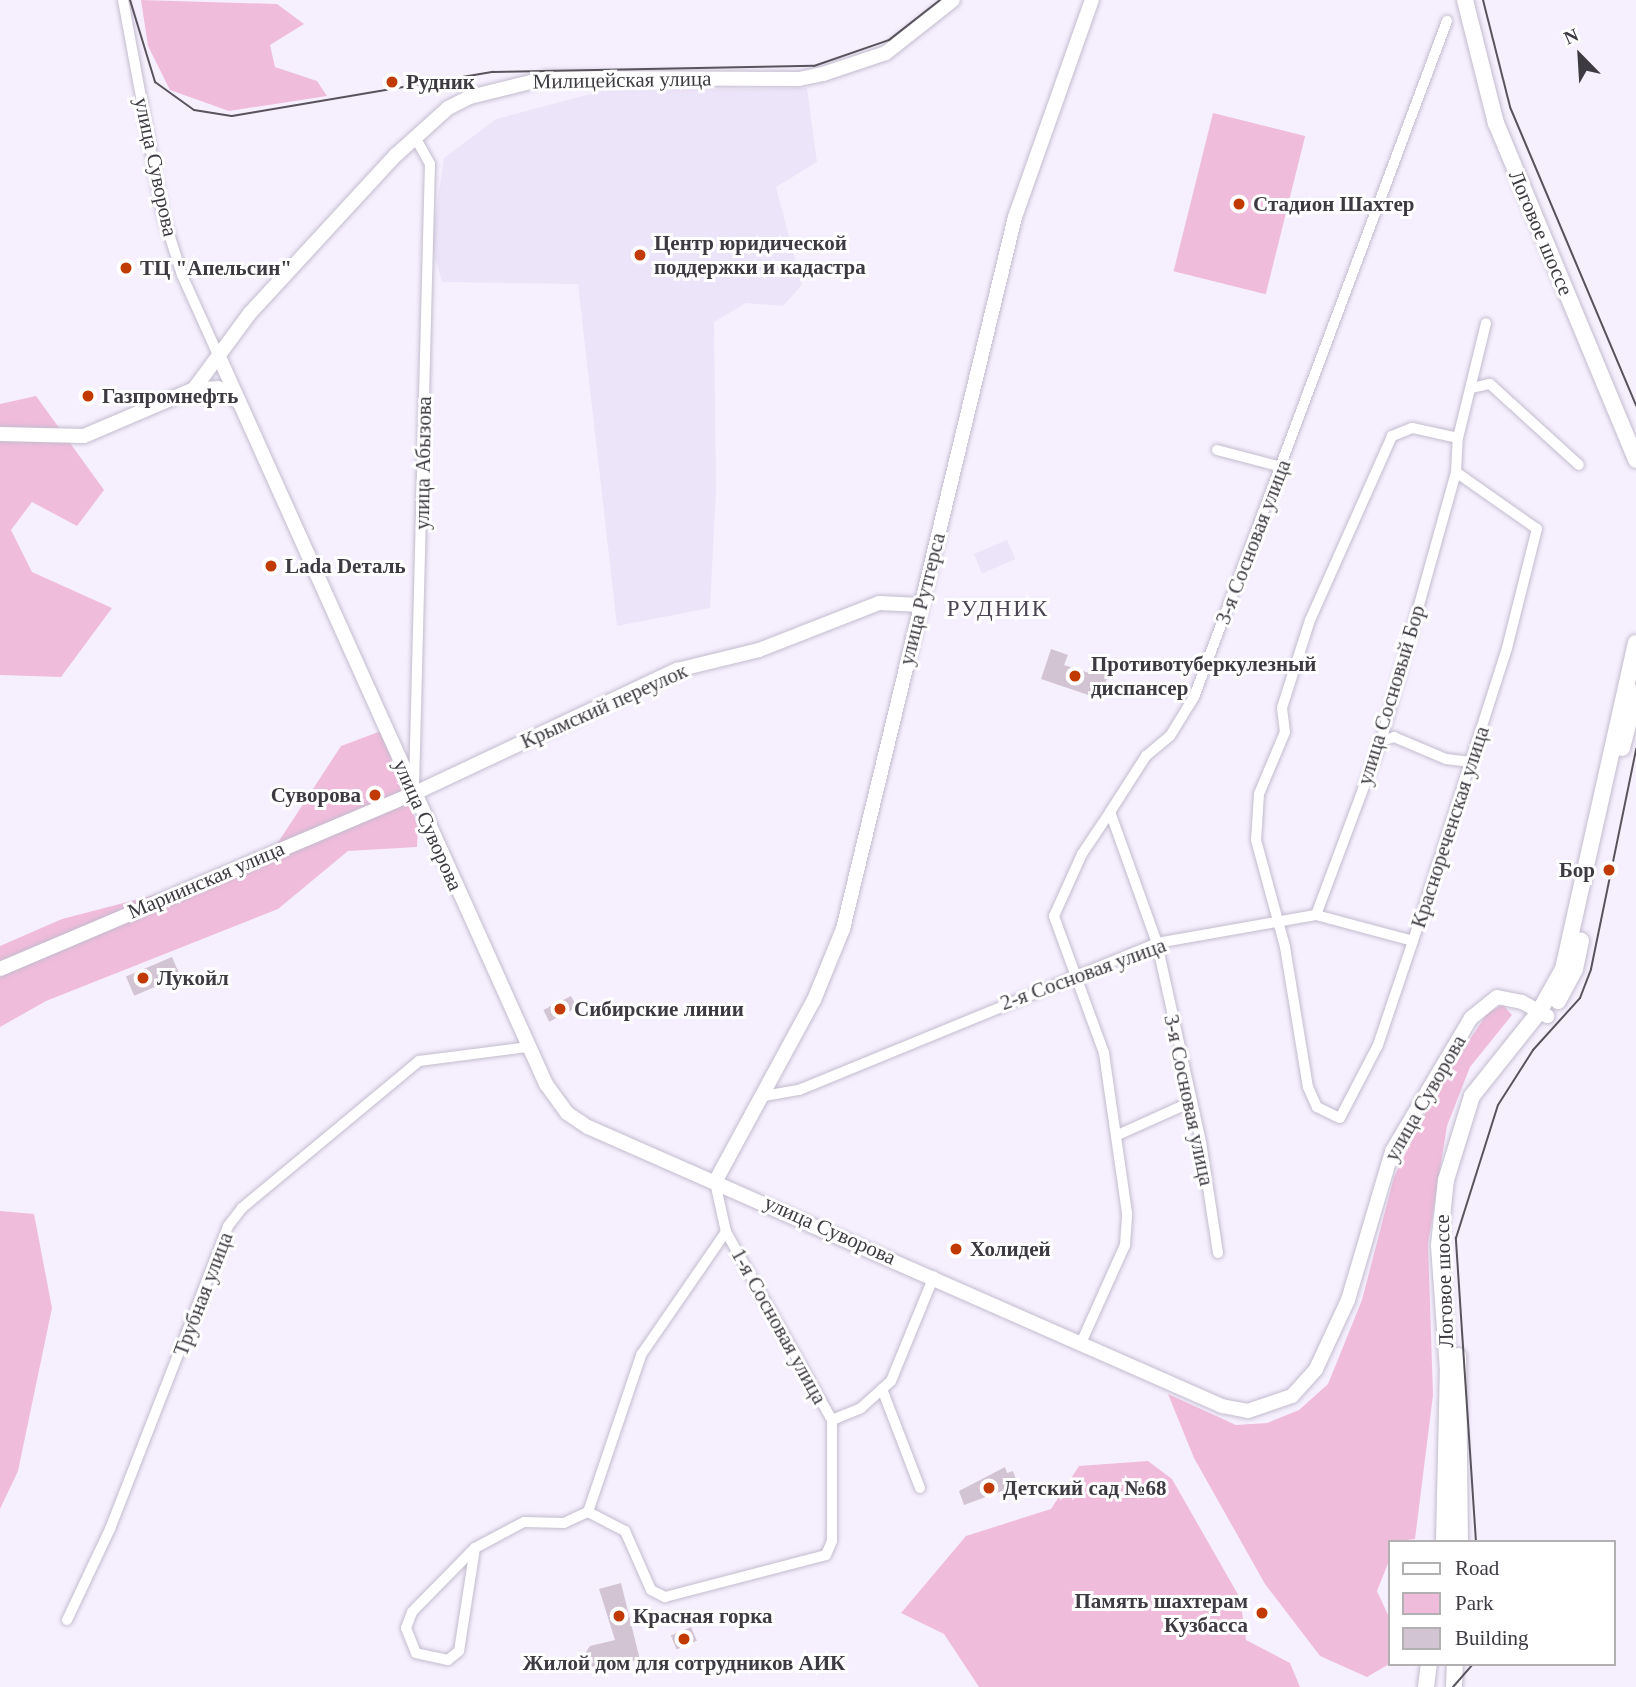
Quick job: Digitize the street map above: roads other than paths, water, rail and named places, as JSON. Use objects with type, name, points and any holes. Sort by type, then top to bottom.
[{"type":"main road","name":"Милицейская улица","points":[[194,389],[220,359],[250,313],[415,137],[448,108],[515,82],[799,79],[886,53],[953,0]]},
{"type":"main road","name":"улица Рутгерса","points":[[715,1182],[764,1096],[844,929],[1015,217],[1092,0]]},
{"type":"main road","name":"Логовое шоссе","points":[[1465,0],[1496,123],[1636,460]]},
{"type":"main road","name":"Логовое шоссе","points":[[1475,0],[1503,115],[1636,429]]},
{"type":"main road","name":"улица Суворова","points":[[220,359],[413,794],[529,1047],[552,1095],[576,1120],[1236,1410],[1262,1409],[1292,1396],[1316,1369],[1337,1326],[1382,1175],[1445,1059],[1489,1001],[1514,999],[1543,1014]]},
{"type":"main road","points":[[0,434],[83,436],[194,389],[218,388],[239,402]]},
{"type":"main road","name":"Крымский переулок","points":[[413,794],[677,670],[759,650],[879,603],[920,605]]},
{"type":"main road","name":"Логовое шоссе","points":[[1444,1540],[1448,1371],[1439,1245],[1446,1180],[1472,1096],[1543,1014],[1563,969],[1636,643]]},
{"type":"main road","name":"Логовое шоссе","points":[[1460,1540],[1450,1217],[1464,1144],[1482,1098],[1575,969],[1636,693]]},
{"type":"main road","name":"Мариинская улица","points":[[0,969],[413,794]]},
{"type":"main road","points":[[1426,1686],[1429,1666]]},
{"type":"main road","points":[[1454,1687],[1455,1666]]},
{"type":"street","name":"улица Суворова","points":[[122,0],[163,215],[182,275],[220,359]]},
{"type":"street","name":"3-я Сосновая улица","points":[[1218,1253],[1191,1102],[1157,943],[1110,812],[1146,756],[1170,736],[1194,697],[1447,21]]},
{"type":"street","name":"улица Абызова","points":[[413,794],[430,164],[415,137]]},
{"type":"street","name":"улица Сосновый Бор","points":[[1316,915],[1381,741],[1456,472],[1458,438],[1486,323]]},
{"type":"street","points":[[1472,388],[1490,384],[1579,465]]},
{"type":"street","points":[[1277,922],[1256,840],[1259,794],[1285,732],[1282,708],[1310,620],[1392,436],[1412,428],[1458,438]]},
{"type":"street","points":[[1217,450],[1282,467]]},
{"type":"street","name":"Краснореченская улица","points":[[1277,922],[1308,1087],[1317,1107],[1340,1118],[1378,1045],[1413,941],[1471,762],[1537,529],[1456,472]]},
{"type":"street","points":[[1381,741],[1394,737],[1446,759],[1471,762]]},
{"type":"street","points":[[1082,1343],[1125,1245],[1120,1134],[1104,1053],[1054,916],[1083,854],[1110,812]]},
{"type":"street","name":"2-я Сосновая улица","points":[[764,1096],[809,1086],[1076,973],[1157,943],[1316,915],[1413,941]]},
{"type":"street","name":"Трубная улица","points":[[67,1620],[110,1529],[229,1226],[242,1208],[419,1061],[529,1047]]},
{"type":"street","points":[[1120,1134],[1191,1102]]},
{"type":"street","name":"1-я Сосновая улица","points":[[715,1182],[726,1232],[832,1420]]},
{"type":"street","points":[[475,1548],[459,1651],[448,1660],[416,1653],[406,1628],[412,1612],[475,1548],[524,1521],[564,1523],[588,1512],[641,1355],[726,1232]]},
{"type":"street","points":[[588,1512],[625,1531],[651,1590],[665,1597],[826,1555],[832,1541],[832,1420],[861,1408],[891,1381],[934,1276]]},
{"type":"street","points":[[882,1389],[920,1488]]},
{"type":"tram line","points":[[130,0],[155,82],[194,110],[232,116],[493,72],[814,66],[889,40],[940,0]]},
{"type":"tram line","points":[[1483,0],[1510,107],[1636,406]]},
{"type":"tram line","points":[[1476,1540],[1456,1238],[1498,1105],[1533,1050],[1580,998],[1591,969],[1636,749]]},
{"type":"tram line","points":[[1453,1687],[1471,1666]]},
{"type":"place","name":"Рудник","points":[[392,82]]},
{"type":"place","name":"Стадион Шахтер","points":[[1239,204]]},
{"type":"place","name":"Центр юридической поддержки и кадастра","points":[[640,255]]},
{"type":"place","name":"ТЦ \"Апельсин\"","points":[[126,268]]},
{"type":"place","name":"Газпромнефть","points":[[88,396]]},
{"type":"place","name":"Lada Dеталь","points":[[271,566]]},
{"type":"place","name":"Противотуберкулезный диспансер","points":[[1075,676]]},
{"type":"place","name":"Суворова","points":[[375,795]]},
{"type":"place","name":"Бор","points":[[1609,870]]},
{"type":"place","name":"Лукойл","points":[[143,978]]},
{"type":"place","name":"Сибирские линии","points":[[560,1009]]},
{"type":"place","name":"Холидей","points":[[956,1249]]},
{"type":"place","name":"Детский сад №68","points":[[989,1488]]},
{"type":"place","name":"Память шахтерам Кузбасса","points":[[1262,1613]]},
{"type":"place","name":"Красная горка","points":[[619,1616]]},
{"type":"place","name":"Жилой дом для сотрудников АИК","points":[[684,1639]]},
{"type":"district","name":"РУДНИК","points":[[998,609]]}]
